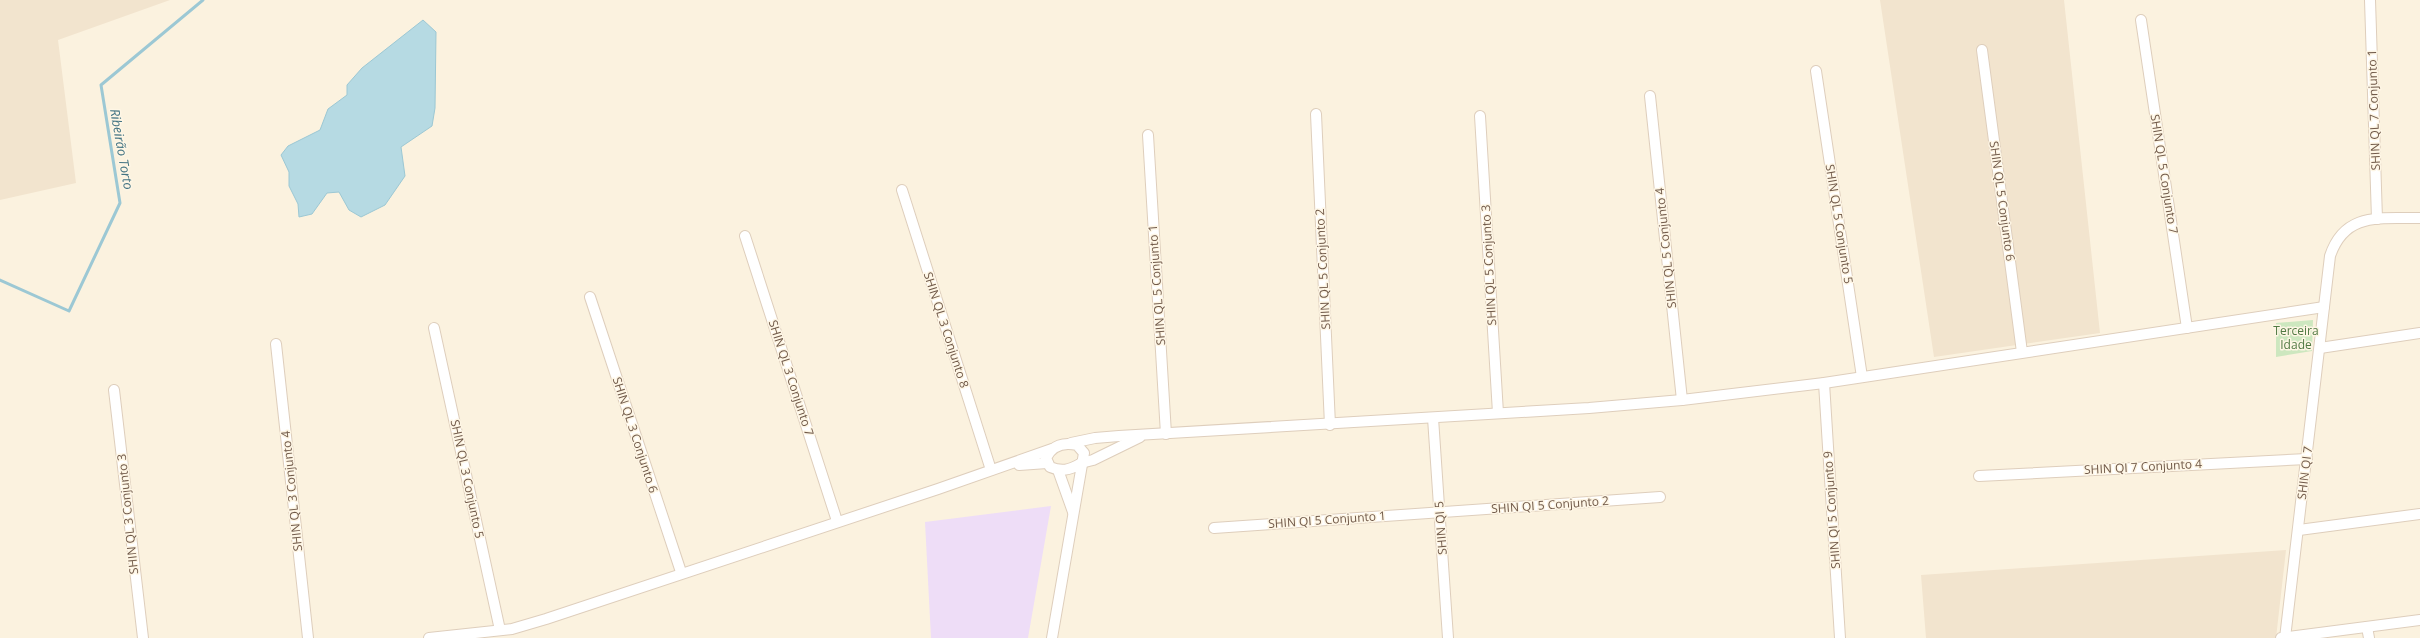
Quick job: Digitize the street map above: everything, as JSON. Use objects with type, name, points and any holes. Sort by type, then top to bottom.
[{"type":"street","name":"SHIN QL 7 Conjunto 1","points":[[2370,0],[2377,219]]},
{"type":"street","name":"SHIN QL 5 Conjunto 7","points":[[2141,20],[2187,328]]},
{"type":"street","name":"SHIN QL 5 Conjunto 6","points":[[1982,50],[2022,352]]},
{"type":"street","name":"SHIN QL 5 Conjunto 5","points":[[1816,71],[1862,377]]},
{"type":"street","name":"SHIN QL 5 Conjunto 4","points":[[1650,96],[1682,400]]},
{"type":"street","name":"SHIN QL 5 Conjunto 2","points":[[1316,114],[1330,425]]},
{"type":"street","name":"SHIN QL 5 Conjunto 3","points":[[1480,116],[1498,413]]},
{"type":"street","name":"SHIN QL 5 Conjunto 1","points":[[1148,135],[1166,434]]},
{"type":"street","name":"SHIN QL 3 Conjunto 8","points":[[902,190],[991,470]]},
{"type":"street","name":"SHIN QI 7","points":[[2285,638],[2299,530],[2330,256],[2336,240],[2345,230],[2356,223],[2377,219],[2420,218]]},
{"type":"street","name":"SHIN QL 3 Conjunto 7","points":[[745,236],[837,521]]},
{"type":"street","name":"SHIN QL 3 Conjunto 6","points":[[590,297],[681,572]]},
{"type":"street","points":[[429,638],[500,630],[512,633],[681,572],[1005,466],[1052,449],[1095,438],[1330,425],[1682,400],[1824,383],[2324,307]]},
{"type":"street","name":"SHIN QL 3 Conjunto 5","points":[[434,328],[500,630]]},
{"type":"street","points":[[2320,348],[2420,333]]},
{"type":"street","name":"SHIN QL 3 Conjunto 4","points":[[276,344],[308,638]]},
{"type":"street","name":"SHIN QI 5 Conjunto 9","points":[[1824,383],[1840,638]]},
{"type":"street","name":"SHIN QL 3 Conjunto 3","points":[[114,390],[143,638]]},
{"type":"street","name":"SHIN QI 5","points":[[1433,418],[1448,638]]},
{"type":"street","points":[[1005,466],[1047,463],[1058,470],[1065,471],[1081,463],[1093,460],[1142,436]]},
{"type":"street","points":[[1052,638],[1072,512],[1080,484],[1081,463],[1084,453],[1082,448],[1071,443]]},
{"type":"street","points":[[1047,463],[1046,458],[1052,449]]},
{"type":"street","name":"SHIN QI 7 Conjunto 4","points":[[1979,476],[2307,458]]},
{"type":"street","points":[[1058,470],[1072,512]]},
{"type":"street","name":"SHIN QI 5 Conjunto 2","points":[[1440,513],[1660,498]]},
{"type":"street","name":"SHIN QI 5 Conjunto 1","points":[[1214,528],[1440,513]]},
{"type":"street","points":[[2299,530],[2420,514]]},
{"type":"street","points":[[2281,638],[2420,620]]},
{"type":"street","points":[[2367,627],[2369,638]]},
{"type":"shaded area","points":[[0,0],[170,0],[58,40],[76,183],[0,200]]},
{"type":"shaded area","points":[[1880,0],[2064,0],[2100,333],[1934,357]]},
{"type":"shaded area","points":[[1051,506],[1028,638],[931,638],[925,522]]},
{"type":"shaded area","points":[[2286,550],[2276,638],[1926,638],[1921,575]]},
{"type":"green space","name":"Terceira Idade","points":[[2313,320],[2312,351],[2276,357],[2276,323]]},
{"type":"water","points":[[423,20],[436,32],[435,108],[432,126],[401,147],[405,176],[385,205],[361,217],[349,210],[339,192],[327,193],[312,214],[299,217],[298,204],[289,186],[289,172],[281,155],[288,146],[320,130],[328,109],[347,95],[347,85],[362,68]]},
{"type":"waterway","name":"Ribeirão Torto","points":[[0,280],[69,311],[120,203],[101,85],[203,0]]}]
